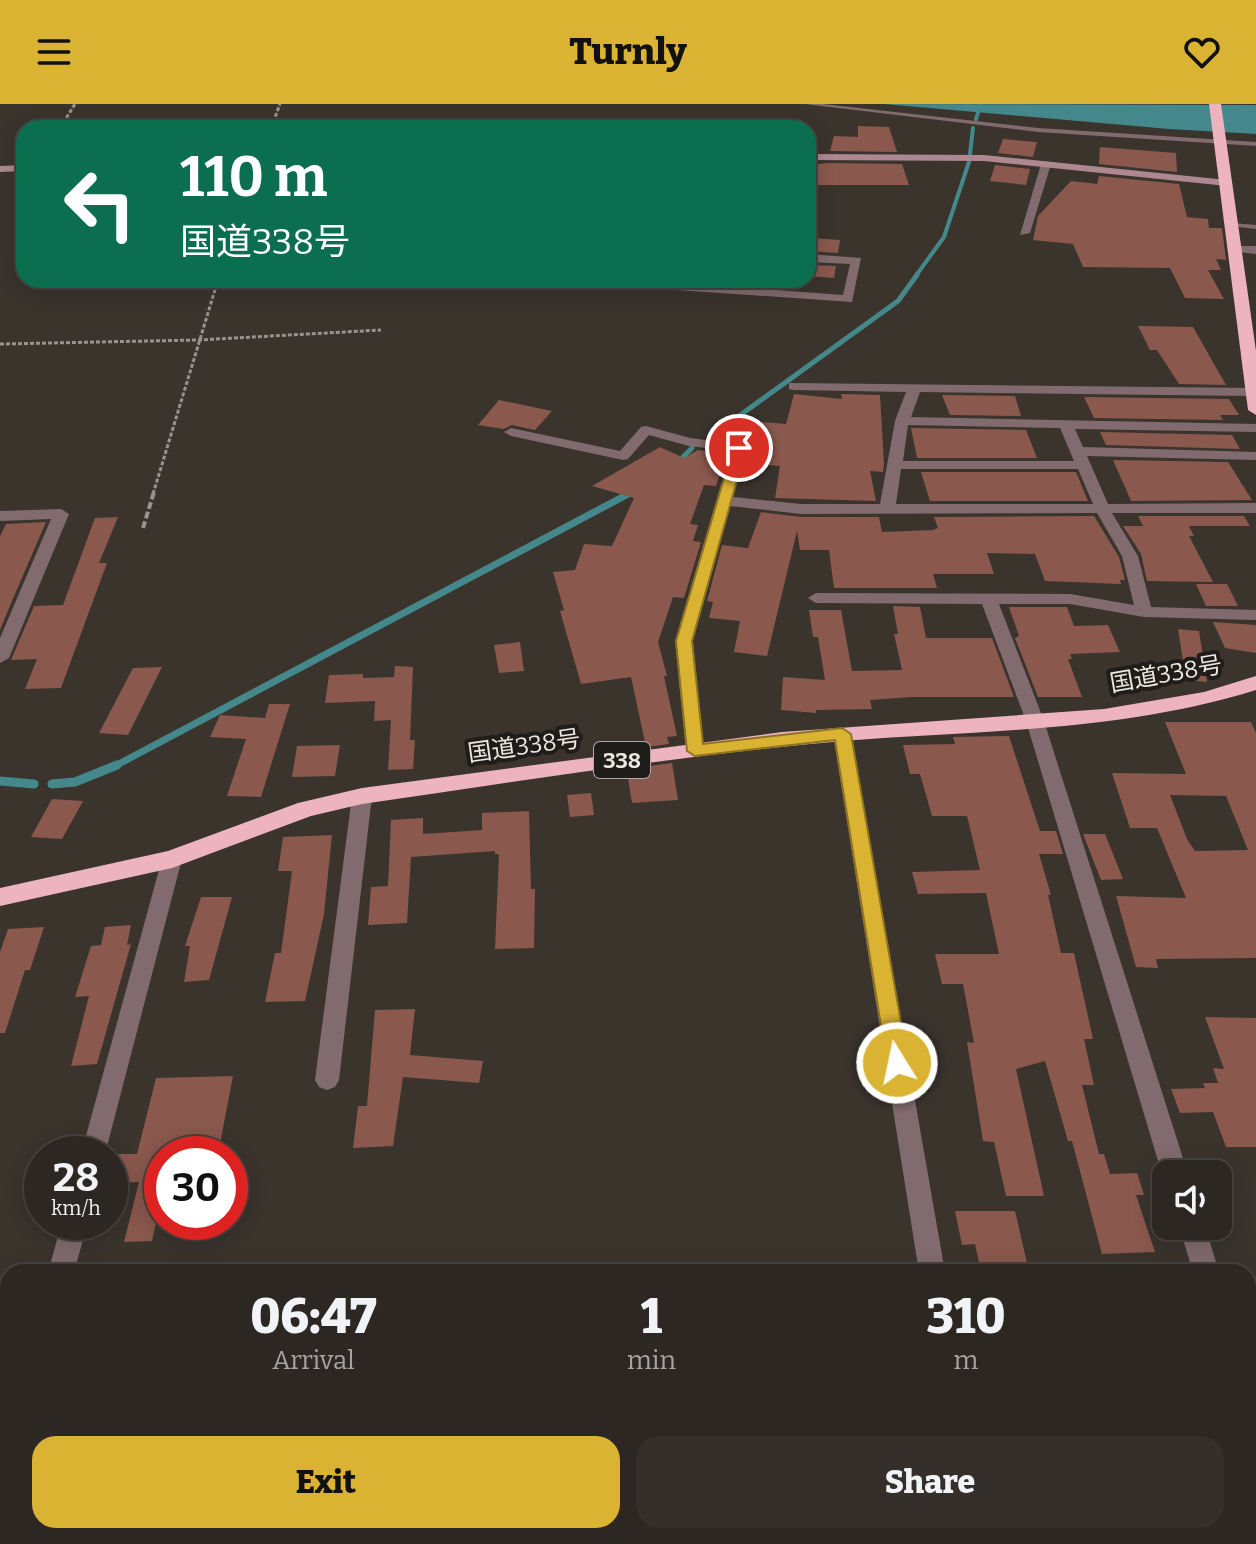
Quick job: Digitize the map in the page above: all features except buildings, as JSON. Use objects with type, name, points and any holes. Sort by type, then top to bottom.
[{"type":"highway","points":[[1215,104],[1256,410]]},
{"type":"highway","name":"国道338号","points":[[0,897],[172,859],[306,809],[362,796],[842,734],[1035,721],[1167,708],[1256,683]]},
{"type":"street","points":[[816,157],[942,157],[1046,164],[1227,183]]},
{"type":"street","points":[[1024,233],[1046,164]]},
{"type":"street","points":[[1234,249],[1256,250]]},
{"type":"street","points":[[711,288],[848,299],[857,261],[816,258]]},
{"type":"street","points":[[794,386],[1254,392]]},
{"type":"street","points":[[887,509],[902,421],[915,387]]},
{"type":"street","points":[[902,421],[1256,428]]},
{"type":"street","points":[[1066,425],[1103,510],[1130,556],[1144,612]]},
{"type":"street","points":[[511,432],[623,456],[646,430],[689,442],[739,448],[684,641],[695,751]]},
{"type":"street","points":[[894,465],[1256,456]]},
{"type":"street","points":[[724,501],[801,509],[1256,508]]},
{"type":"street","points":[[0,516],[61,514],[0,658]]},
{"type":"street","points":[[816,598],[1070,599],[1144,612],[1256,615]]},
{"type":"street","points":[[989,600],[1035,721],[1171,1160]]},
{"type":"street","points":[[842,734],[931,1264]]},
{"type":"street","points":[[327,1080],[362,796]]},
{"type":"street","points":[[98,1136],[172,859]]},
{"type":"street","points":[[63,1264],[70,1240]]},
{"type":"street","points":[[1196,1240],[1204,1264]]},
{"type":"lane","points":[[808,104],[1022,129],[1256,144]]},
{"type":"lane","points":[[1232,225],[1256,227]]},
{"type":"path","points":[[143,528],[215,288]]},
{"type":"path","points":[[0,344],[198,340],[381,330]]},
{"type":"water","points":[[884,104],[1256,105],[1256,134],[1169,129]]},
{"type":"waterway","points":[[976,119],[981,104]]},
{"type":"waterway","points":[[970,154],[973,128]]},
{"type":"waterway","points":[[915,277],[944,237],[969,162]]},
{"type":"waterway","points":[[710,437],[898,301],[917,275]]},
{"type":"waterway","points":[[677,463],[692,448]]},
{"type":"waterway","points":[[116,765],[632,492],[629,494]]},
{"type":"waterway","points":[[52,784],[75,782],[116,765]]},
{"type":"waterway","points":[[0,781],[34,784]]},
{"type":"route","points":[[739,448],[684,641],[695,751],[842,734],[897,1063]]}]
